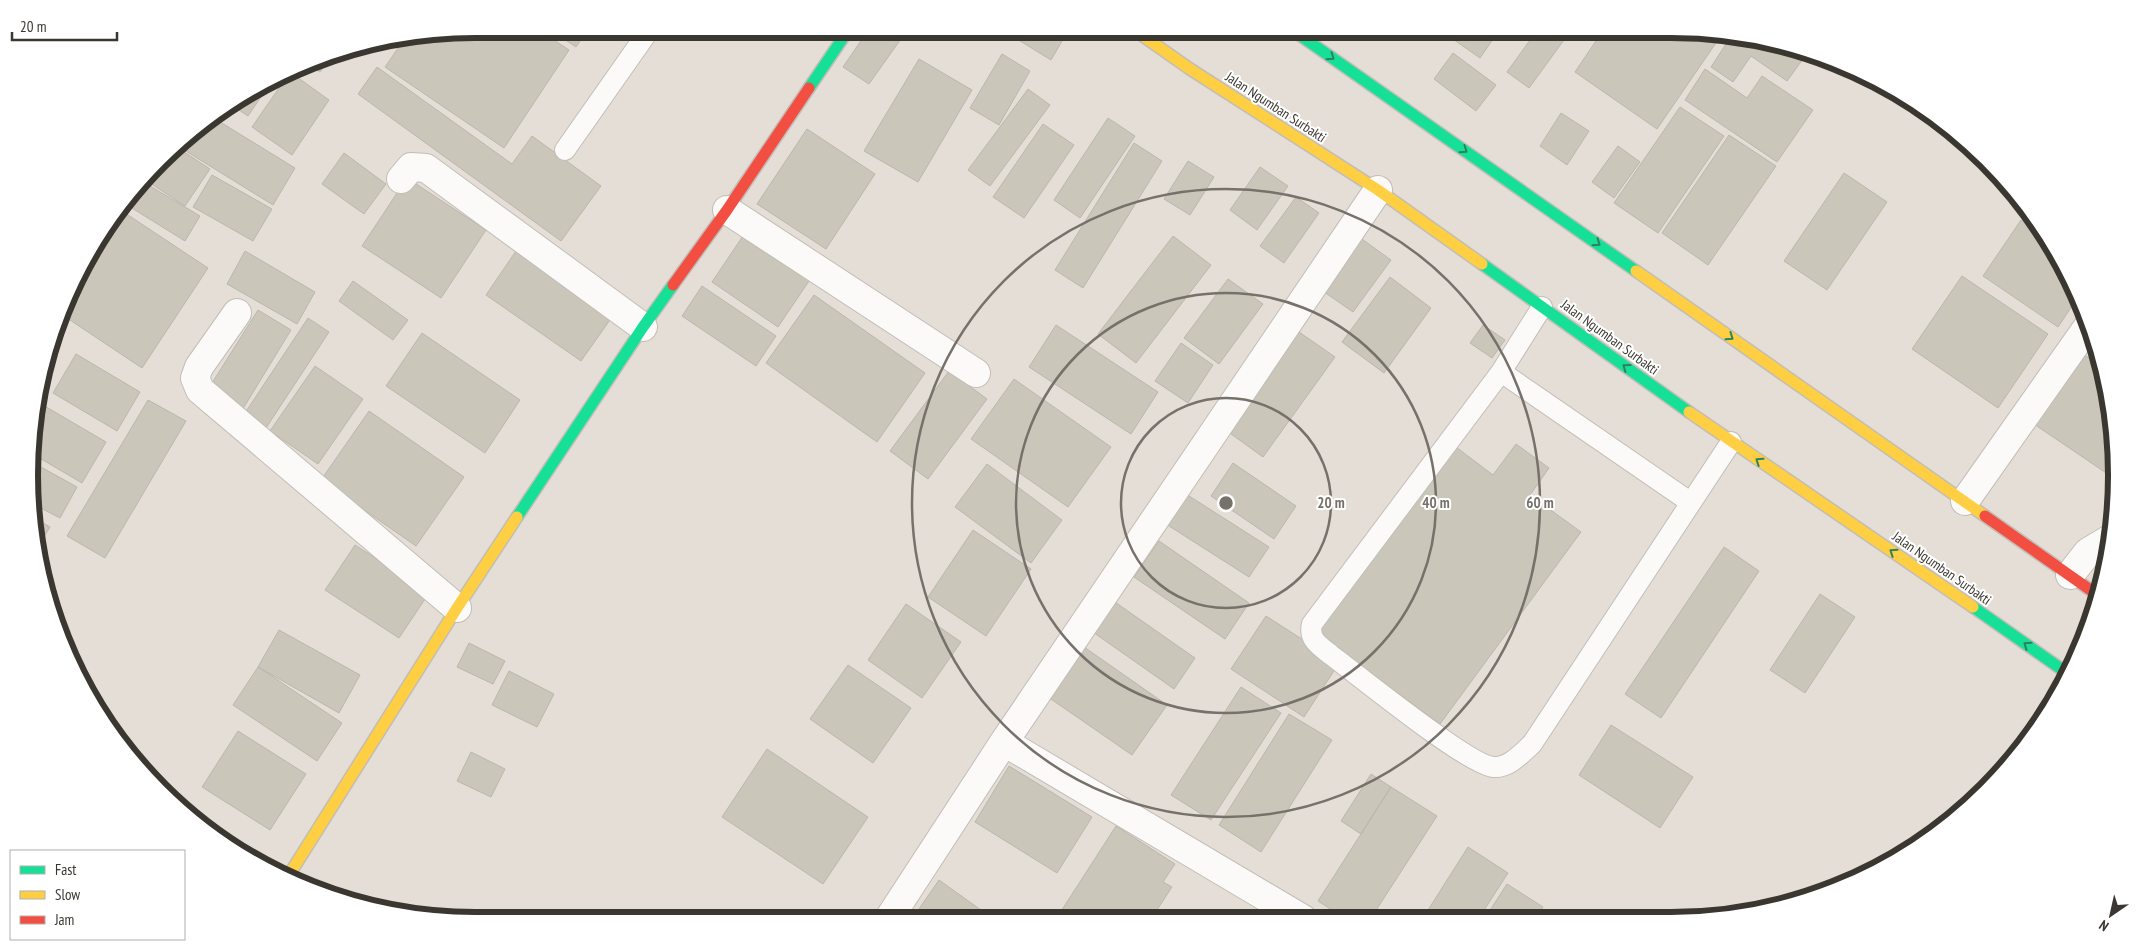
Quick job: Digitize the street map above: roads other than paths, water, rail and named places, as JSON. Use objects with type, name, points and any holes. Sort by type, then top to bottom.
[{"type":"main road","points":[[291,872],[457,608],[642,327],[727,210],[843,38]]},
{"type":"main road","name":"Jalan Ngumban Surbakti","points":[[1146,38],[1190,69],[1378,190],[1730,442],[1936,581],[2063,670]]},
{"type":"main road","points":[[1304,38],[2093,592]]},
{"type":"street","points":[[401,178],[411,166],[426,168],[642,327]]},
{"type":"street","points":[[893,912],[1004,742],[1378,190]]},
{"type":"street","points":[[727,210],[976,372]]},
{"type":"street","points":[[237,313],[199,367],[195,378],[200,390],[457,608]]},
{"type":"street","points":[[1965,501],[2084,332]]},
{"type":"street","points":[[2070,575],[2088,552],[2103,543]]},
{"type":"street","points":[[1004,742],[1291,912]]},
{"type":"lane","points":[[565,150],[644,38]]},
{"type":"lane","points":[[1542,307],[1501,372],[1312,624],[1310,631],[1314,642],[1451,745],[1480,764],[1494,768],[1509,763],[1532,744],[1730,442]]},
{"type":"lane","points":[[1501,372],[1690,502]]}]
